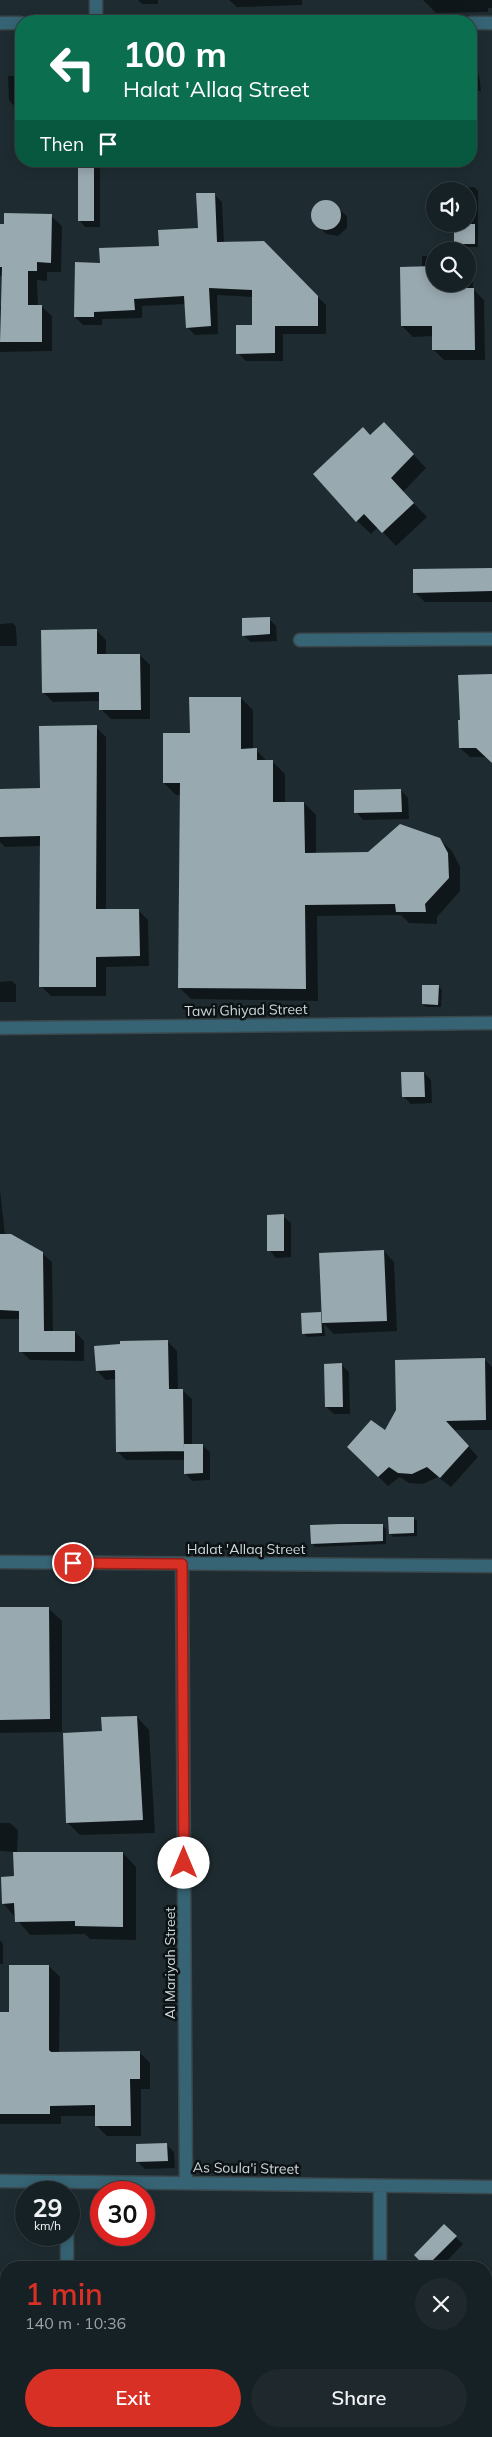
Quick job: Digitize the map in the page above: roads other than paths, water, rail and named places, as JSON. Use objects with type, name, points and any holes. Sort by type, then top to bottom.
[{"type":"street","points":[[96,0],[96,15]]},
{"type":"street","points":[[0,23],[15,23]]},
{"type":"street","points":[[477,23],[492,24]]},
{"type":"street","points":[[300,640],[492,640]]},
{"type":"street","name":"Tawi Ghiyad Street","points":[[0,1028],[492,1023]]},
{"type":"street","name":"Halat 'Allaq Street","points":[[0,1562],[492,1566]]},
{"type":"street","name":"Al Mariyah Street","points":[[182,1564],[186,2183]]},
{"type":"street","name":"As Soula'i Street","points":[[0,2181],[15,2182]]},
{"type":"street","name":"As Soula'i Street","points":[[80,2187],[186,2183],[492,2187]]},
{"type":"street","points":[[380,2187],[380,2261]]},
{"type":"street","points":[[67,2246],[67,2261]]}]
